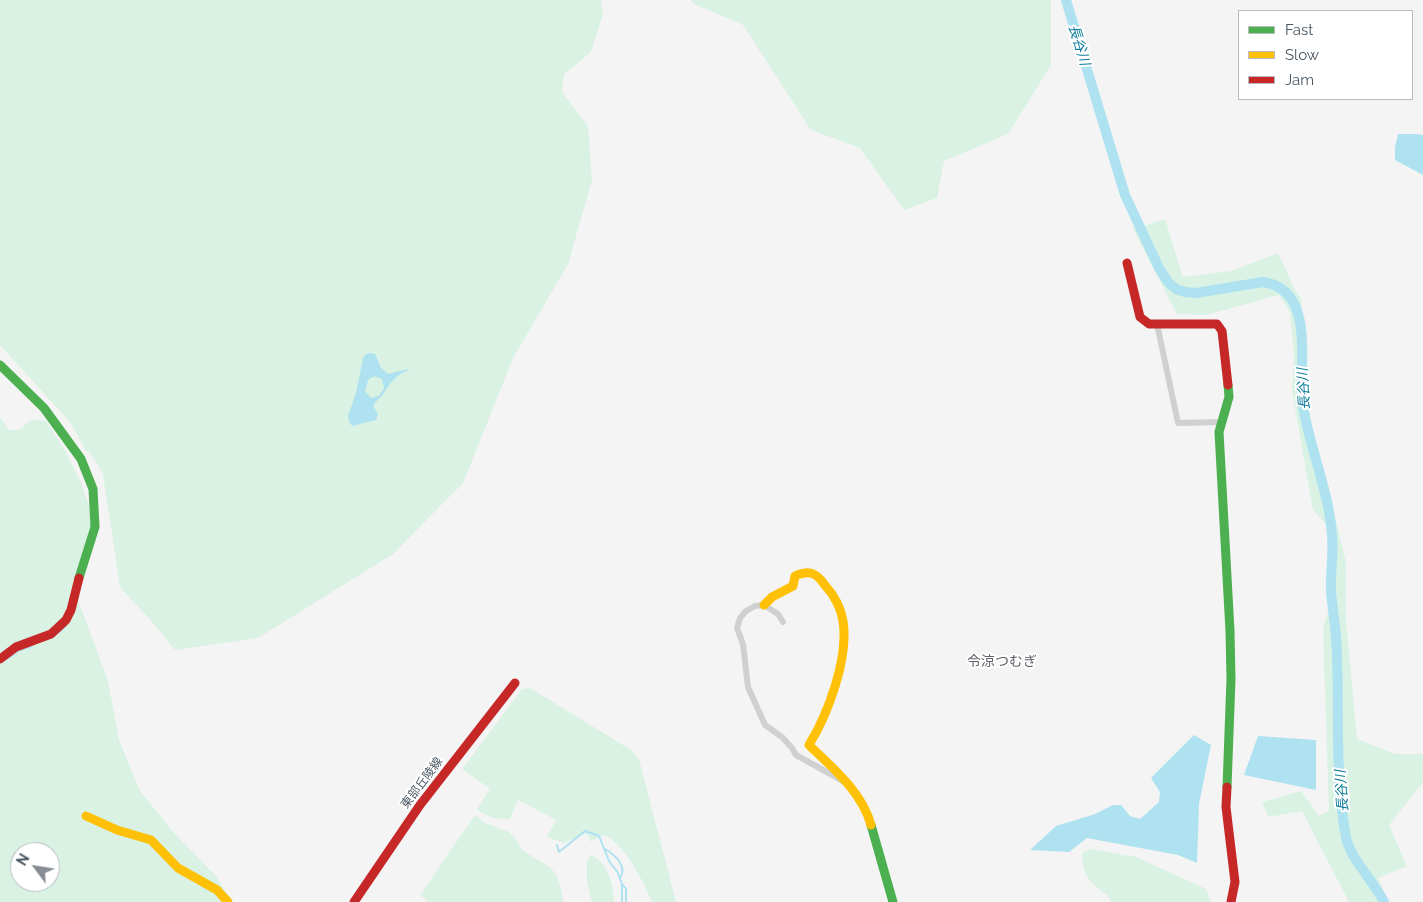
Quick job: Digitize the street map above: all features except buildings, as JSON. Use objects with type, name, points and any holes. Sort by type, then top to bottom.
[{"type":"street","points":[[1127,263],[1140,317],[1149,324],[1210,323],[1217,324],[1222,331],[1229,397],[1219,432],[1228,579],[1231,679],[1226,807],[1235,882],[1231,902]]},
{"type":"street","points":[[1157,324],[1178,423],[1222,422]]},
{"type":"street","points":[[0,365],[44,408],[81,459],[93,490],[95,527],[83,562],[71,610],[66,620],[51,634],[16,648],[0,659]]},
{"type":"street","points":[[848,785],[796,755],[782,737],[765,725],[748,687],[743,644],[737,628],[740,618],[746,611],[755,606],[764,605],[772,597],[793,586],[795,576],[802,572],[811,571],[818,574],[838,604],[843,622],[844,640],[828,709],[809,745],[848,785],[861,800],[868,813],[893,902]]},
{"type":"street","points":[[764,605],[778,614],[783,622]]},
{"type":"street","name":"東部丘陵線","points":[[354,902],[420,805],[516,683]]},
{"type":"street","points":[[86,816],[119,831],[151,840],[176,867],[210,884],[228,902]]},
{"type":"green space","points":[[0,0],[601,0],[603,14],[591,52],[564,74],[562,92],[588,126],[592,180],[568,264],[513,358],[463,483],[393,554],[258,638],[175,650],[120,587],[103,474],[89,451],[86,451],[71,423],[0,345]]},
{"type":"green space","points":[[691,0],[1051,0],[1051,65],[1008,134],[944,161],[937,198],[904,210],[860,148],[811,130],[743,25],[694,4]]},
{"type":"green space","points":[[1165,219],[1183,277],[1231,271],[1278,253],[1296,292],[1301,298],[1306,400],[1346,562],[1346,620],[1357,739],[1395,754],[1423,754],[1423,782],[1389,825],[1407,866],[1378,878],[1388,902],[1349,902],[1302,811],[1268,817],[1262,802],[1301,791],[1319,816],[1329,811],[1323,628],[1330,606],[1329,557],[1326,524],[1313,510],[1292,391],[1294,354],[1290,312],[1279,295],[1206,315],[1177,314],[1133,229]]},
{"type":"green space","points":[[0,417],[9,430],[19,430],[31,420],[46,421],[66,452],[81,482],[89,506],[92,530],[78,600],[108,681],[119,740],[140,791],[175,834],[216,876],[232,902],[0,902]]},
{"type":"green space","points":[[530,688],[631,750],[639,759],[676,902],[652,902],[632,863],[610,838],[603,835],[591,842],[587,833],[564,843],[547,837],[556,820],[518,800],[510,819],[492,817],[477,809],[490,789],[462,769],[522,689]]},
{"type":"green space","points":[[475,815],[485,823],[509,832],[522,850],[551,868],[557,876],[563,902],[429,902],[420,895]]},
{"type":"green space","points":[[1089,849],[1136,857],[1206,889],[1211,902],[1110,902],[1110,898],[1093,884],[1086,874],[1082,853]]},
{"type":"green space","points":[[591,855],[602,863],[609,875],[614,902],[592,902],[587,882],[587,860]]},
{"type":"water","points":[[1398,134],[1423,135],[1423,175],[1395,160]]},
{"type":"water","points":[[366,354],[375,354],[381,368],[388,374],[409,370],[394,379],[374,404],[373,406],[378,414],[376,420],[352,426],[348,416],[356,393],[363,358]],"holes":[[[374,376],[382,379],[384,388],[379,396],[371,398],[365,391],[368,380]]]},
{"type":"water","points":[[1194,735],[1211,745],[1199,804],[1197,863],[1178,855],[1087,838],[1069,852],[1030,850],[1056,826],[1095,814],[1113,805],[1121,805],[1130,816],[1140,819],[1159,802],[1160,792],[1151,778]]},
{"type":"water","points":[[1258,736],[1316,740],[1316,790],[1244,775]]},
{"type":"waterway","name":"長谷川","points":[[1066,0],[1125,195],[1159,268],[1168,282],[1176,289],[1196,293],[1263,282],[1280,288],[1292,299],[1298,314],[1301,332],[1303,406],[1327,502],[1332,535],[1331,592],[1337,648],[1340,792],[1346,837],[1357,862],[1384,902]]},
{"type":"waterway","points":[[58,633],[66,626]]},
{"type":"waterway","points":[[7,659],[18,651],[32,646]]},
{"type":"waterway","points":[[557,845],[559,852],[585,831],[599,836],[609,861],[618,873],[622,884],[622,902]]},
{"type":"waterway","points":[[605,849],[619,861],[622,869],[620,878]]},
{"type":"waterway","points":[[622,884],[626,889],[626,902]]},
{"type":"traffic: fast","points":[[0,365],[44,408],[81,459],[93,489],[95,527],[79,578]]},
{"type":"traffic: fast","points":[[1227,787],[1231,679],[1230,631],[1219,432],[1229,397],[1228,385]]},
{"type":"traffic: fast","points":[[871,825],[893,902]]},
{"type":"traffic: slow","points":[[764,605],[772,597],[793,586],[795,576],[811,573],[821,580],[838,606],[842,616],[844,636],[840,668],[830,702],[809,745],[854,791],[867,813],[871,825]]},
{"type":"traffic: slow","points":[[86,816],[117,830],[151,840],[178,868],[217,890],[228,902]]},
{"type":"traffic: jam","points":[[1127,263],[1140,317],[1149,324],[1217,324],[1222,331],[1228,385]]},
{"type":"traffic: jam","points":[[0,659],[16,647],[51,634],[66,620],[71,610],[79,578]]},
{"type":"traffic: jam","points":[[354,902],[420,805],[515,683]]},
{"type":"traffic: jam","points":[[1227,787],[1226,807],[1235,882],[1231,902]]},
{"type":"district","name":"令涼つむぎ","points":[[1002,662]]}]
